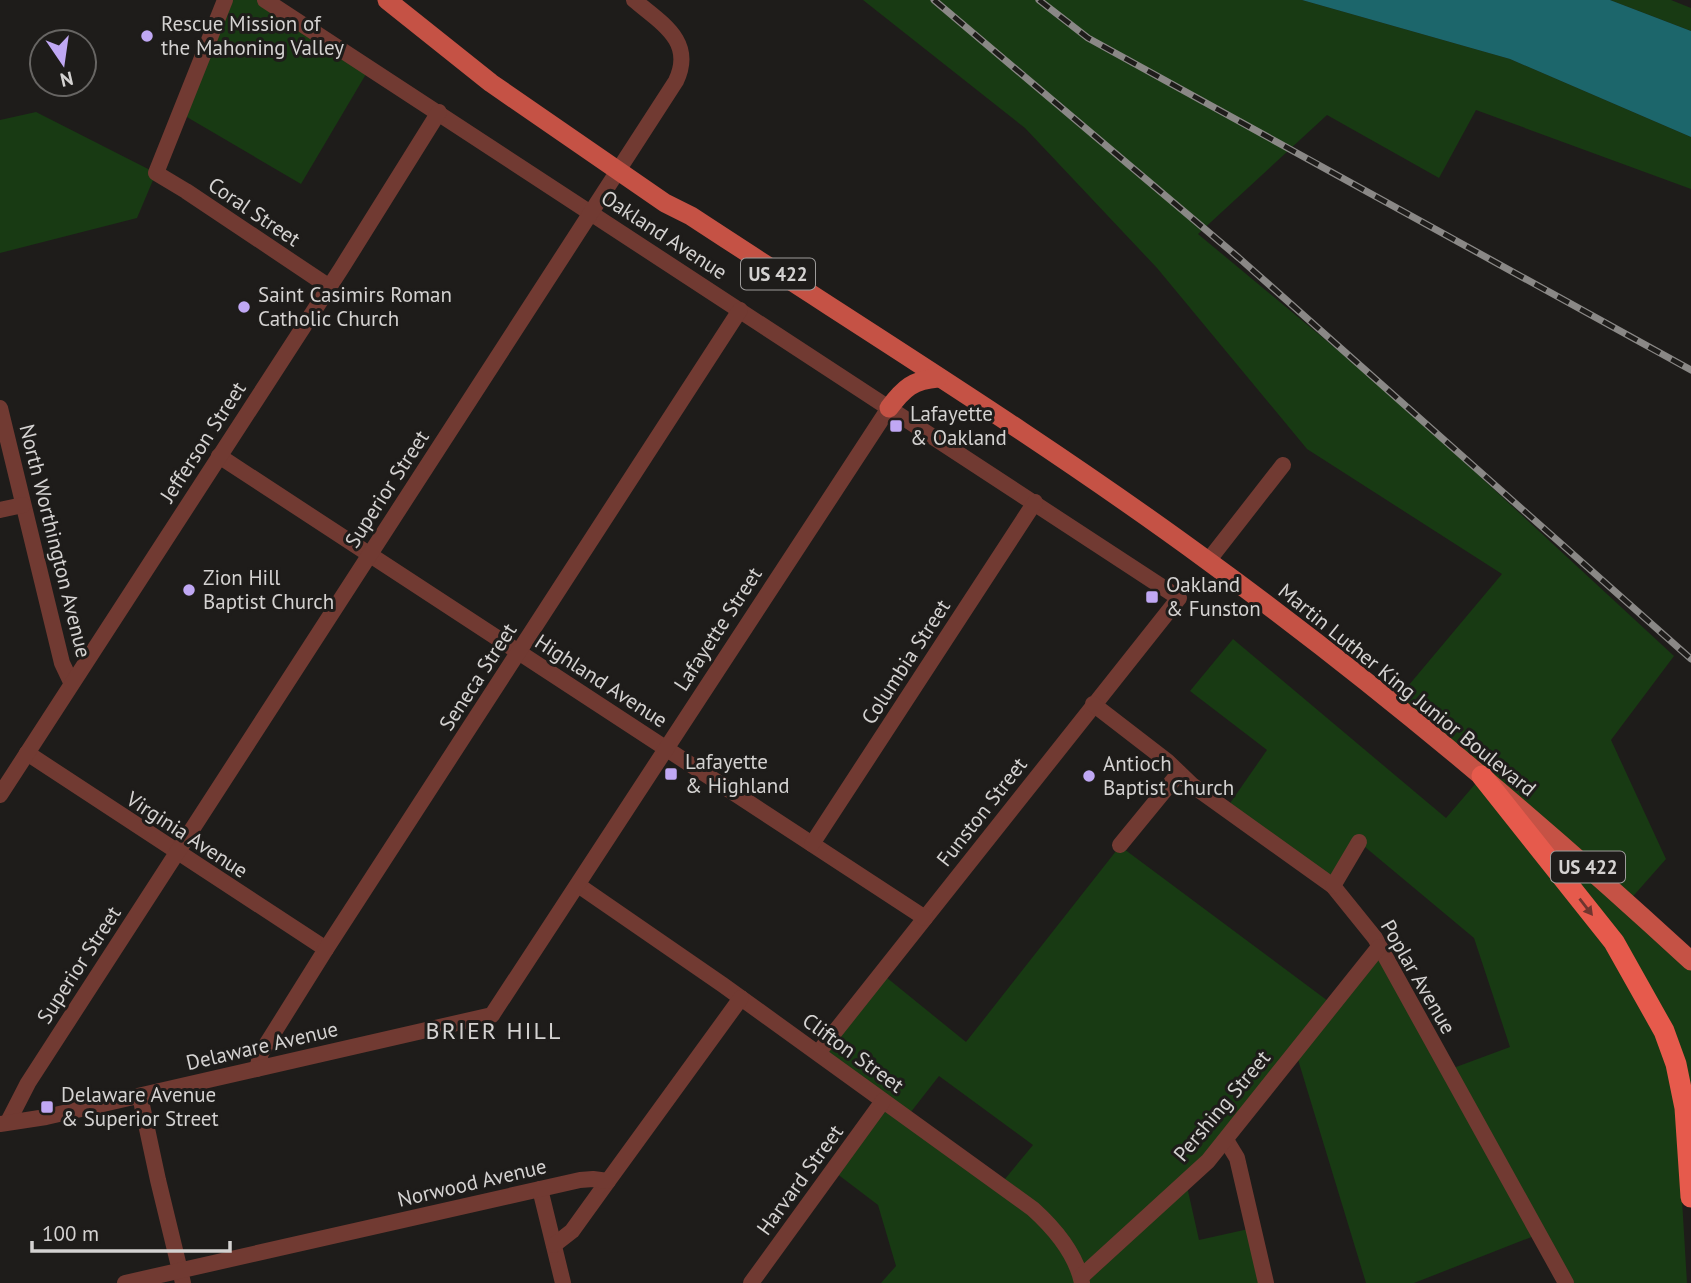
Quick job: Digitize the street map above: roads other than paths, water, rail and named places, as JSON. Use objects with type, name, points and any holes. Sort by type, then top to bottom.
[{"type":"highway","points":[[1482,776],[1614,942],[1664,1031],[1676,1064],[1683,1097],[1691,1196]]},
{"type":"main road","name":"Martin Luther King Junior Boulevard","points":[[387,0],[491,83],[665,204],[691,216],[938,378],[1208,561],[1388,699],[1482,776],[1691,961]]},
{"type":"main road","points":[[889,408],[903,389],[912,383],[938,378]]},
{"type":"street","name":"Coral Street","points":[[225,0],[156,173],[328,286]]},
{"type":"street","name":"Oakland Avenue","points":[[265,0],[1179,598]]},
{"type":"street","name":"Superior Street","points":[[4,1123],[677,81],[682,55],[677,39],[634,0]]},
{"type":"street","name":"Jefferson Street","points":[[0,795],[439,112]]},
{"type":"street","name":"Seneca Street","points":[[257,1069],[261,1053],[326,949],[740,310]]},
{"type":"street","name":"North Worthington Avenue","points":[[0,408],[62,663],[71,682]]},
{"type":"street","name":"Lafayette Street","points":[[492,1015],[889,408]]},
{"type":"street","name":"Highland Avenue","points":[[219,456],[925,918]]},
{"type":"street","points":[[1208,561],[1283,465]]},
{"type":"street","name":"Columbia Street","points":[[812,844],[1035,502]]},
{"type":"street","points":[[0,510],[23,505]]},
{"type":"street","name":"Funston Street","points":[[818,1053],[1179,598]]},
{"type":"street","name":"Poplar Avenue","points":[[1093,704],[1167,761],[1192,785],[1333,886],[1375,938],[1566,1283]]},
{"type":"street","name":"Virginia Avenue","points":[[27,753],[326,949]]},
{"type":"street","points":[[1120,845],[1179,773]]},
{"type":"street","points":[[1333,886],[1359,842]]},
{"type":"street","name":"Clifton Street","points":[[578,885],[741,998],[1018,1198],[1044,1219],[1073,1259],[1082,1280]]},
{"type":"street","name":"Pershing Street","points":[[1082,1280],[1208,1161],[1379,947]]},
{"type":"street","points":[[554,1245],[572,1231],[741,998]]},
{"type":"street","name":"Delaware Avenue","points":[[4,1123],[46,1117],[492,1015]]},
{"type":"street","points":[[140,1096],[182,1277]]},
{"type":"street","name":"Harvard Street","points":[[751,1283],[883,1101]]},
{"type":"street","points":[[1226,1140],[1237,1158],[1266,1283]]},
{"type":"street","name":"Norwood Avenue","points":[[125,1283],[182,1277],[580,1180],[608,1181]]},
{"type":"street","points":[[540,1189],[563,1283]]},
{"type":"water","points":[[1302,0],[1610,0],[1691,31],[1691,137],[1510,59]]},
{"type":"railway","points":[[934,0],[1239,258],[1691,659]]},
{"type":"railway","points":[[1039,0],[1088,38],[1691,370]]},
{"type":"place","name":"Rescue Mission of the Mahoning Valley","points":[[147,36]]},
{"type":"place","name":"Saint Casimirs Roman Catholic Church","points":[[244,307]]},
{"type":"place","name":"Lafayette & Oakland","points":[[896,426]]},
{"type":"place","name":"Zion Hill Baptist Church","points":[[189,590]]},
{"type":"place","name":"Oakland & Funston","points":[[1152,597]]},
{"type":"place","name":"Lafayette & Highland","points":[[671,774]]},
{"type":"place","name":"Antioch Baptist Church","points":[[1089,776]]},
{"type":"place","name":"Delaware Avenue & Superior Street","points":[[47,1107]]},
{"type":"district","name":"BRIER HILL","points":[[494,1031]]}]
